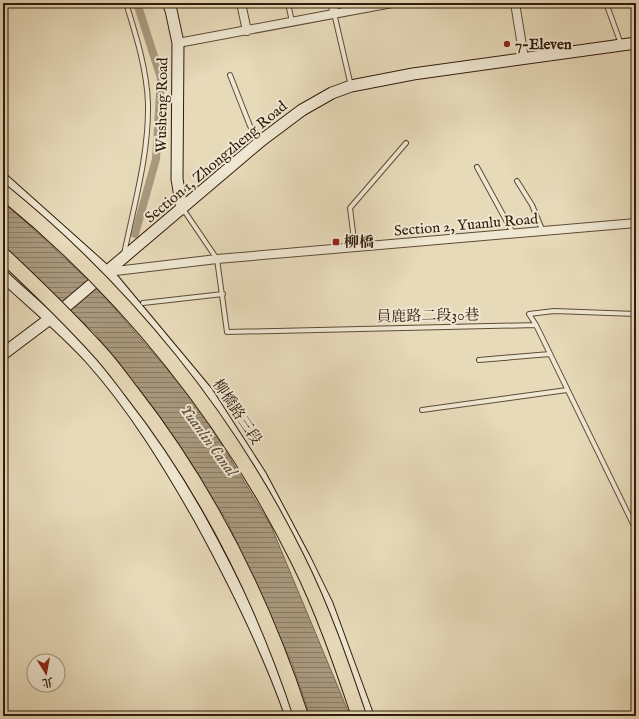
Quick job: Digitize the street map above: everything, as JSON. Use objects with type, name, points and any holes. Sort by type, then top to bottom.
[{"type":"highway","points":[[3,192],[42,224],[114,294],[178,371],[221,429],[255,482],[298,560],[336,648],[359,716]]},
{"type":"highway","points":[[3,255],[100,352],[156,424],[181,460],[244,573],[285,668],[301,716]]},
{"type":"main road","name":"Wusheng Road","points":[[168,3],[172,10],[178,43],[177,179],[182,208]]},
{"type":"main road","name":"Section 1, Zhongzheng Road","points":[[3,354],[50,320],[262,140],[302,110],[332,93],[351,86],[413,74],[636,42]]},
{"type":"main road","name":"柳橋路三段","points":[[3,179],[107,272],[207,392],[261,476],[305,558],[327,604],[368,716]]},
{"type":"main road","points":[[3,276],[91,358],[130,408],[170,468],[233,578],[275,670],[292,716]]},
{"type":"street","points":[[241,3],[247,31]]},
{"type":"street","points":[[333,3],[334,13]]},
{"type":"street","points":[[178,43],[392,3]]},
{"type":"street","points":[[515,3],[524,58]]},
{"type":"street","name":"Section 2, Yuanlu Road","points":[[107,272],[217,259],[514,235],[636,223]]},
{"type":"lane","points":[[123,258],[143,164],[148,104],[140,48],[126,3]]},
{"type":"lane","points":[[288,3],[292,22]]},
{"type":"lane","points":[[606,3],[621,45]]},
{"type":"lane","points":[[334,13],[351,86]]},
{"type":"lane","points":[[230,75],[250,126],[262,140]]},
{"type":"lane","points":[[355,248],[350,208],[406,143]]},
{"type":"lane","points":[[477,167],[514,235]]},
{"type":"lane","points":[[517,180],[532,205],[543,232]]},
{"type":"lane","name":"員鹿路二段30巷","points":[[182,208],[217,259],[228,332],[536,326]]},
{"type":"lane","points":[[143,303],[223,294]]},
{"type":"lane","points":[[636,314],[554,311],[529,314],[636,530]]},
{"type":"lane","points":[[479,360],[550,354]]},
{"type":"lane","points":[[422,410],[567,390]]},
{"type":"water","name":"Yuanlin Canal","points":[[3,201],[96,287],[198,405],[271,526],[350,716],[310,716],[292,664],[226,519],[96,334],[3,250]]},
{"type":"waterway","points":[[135,234],[156,159],[161,78],[137,3]]},
{"type":"place","name":"7-Eleven","points":[[507,44]]},
{"type":"place","name":"柳橋","points":[[336,242]]}]
